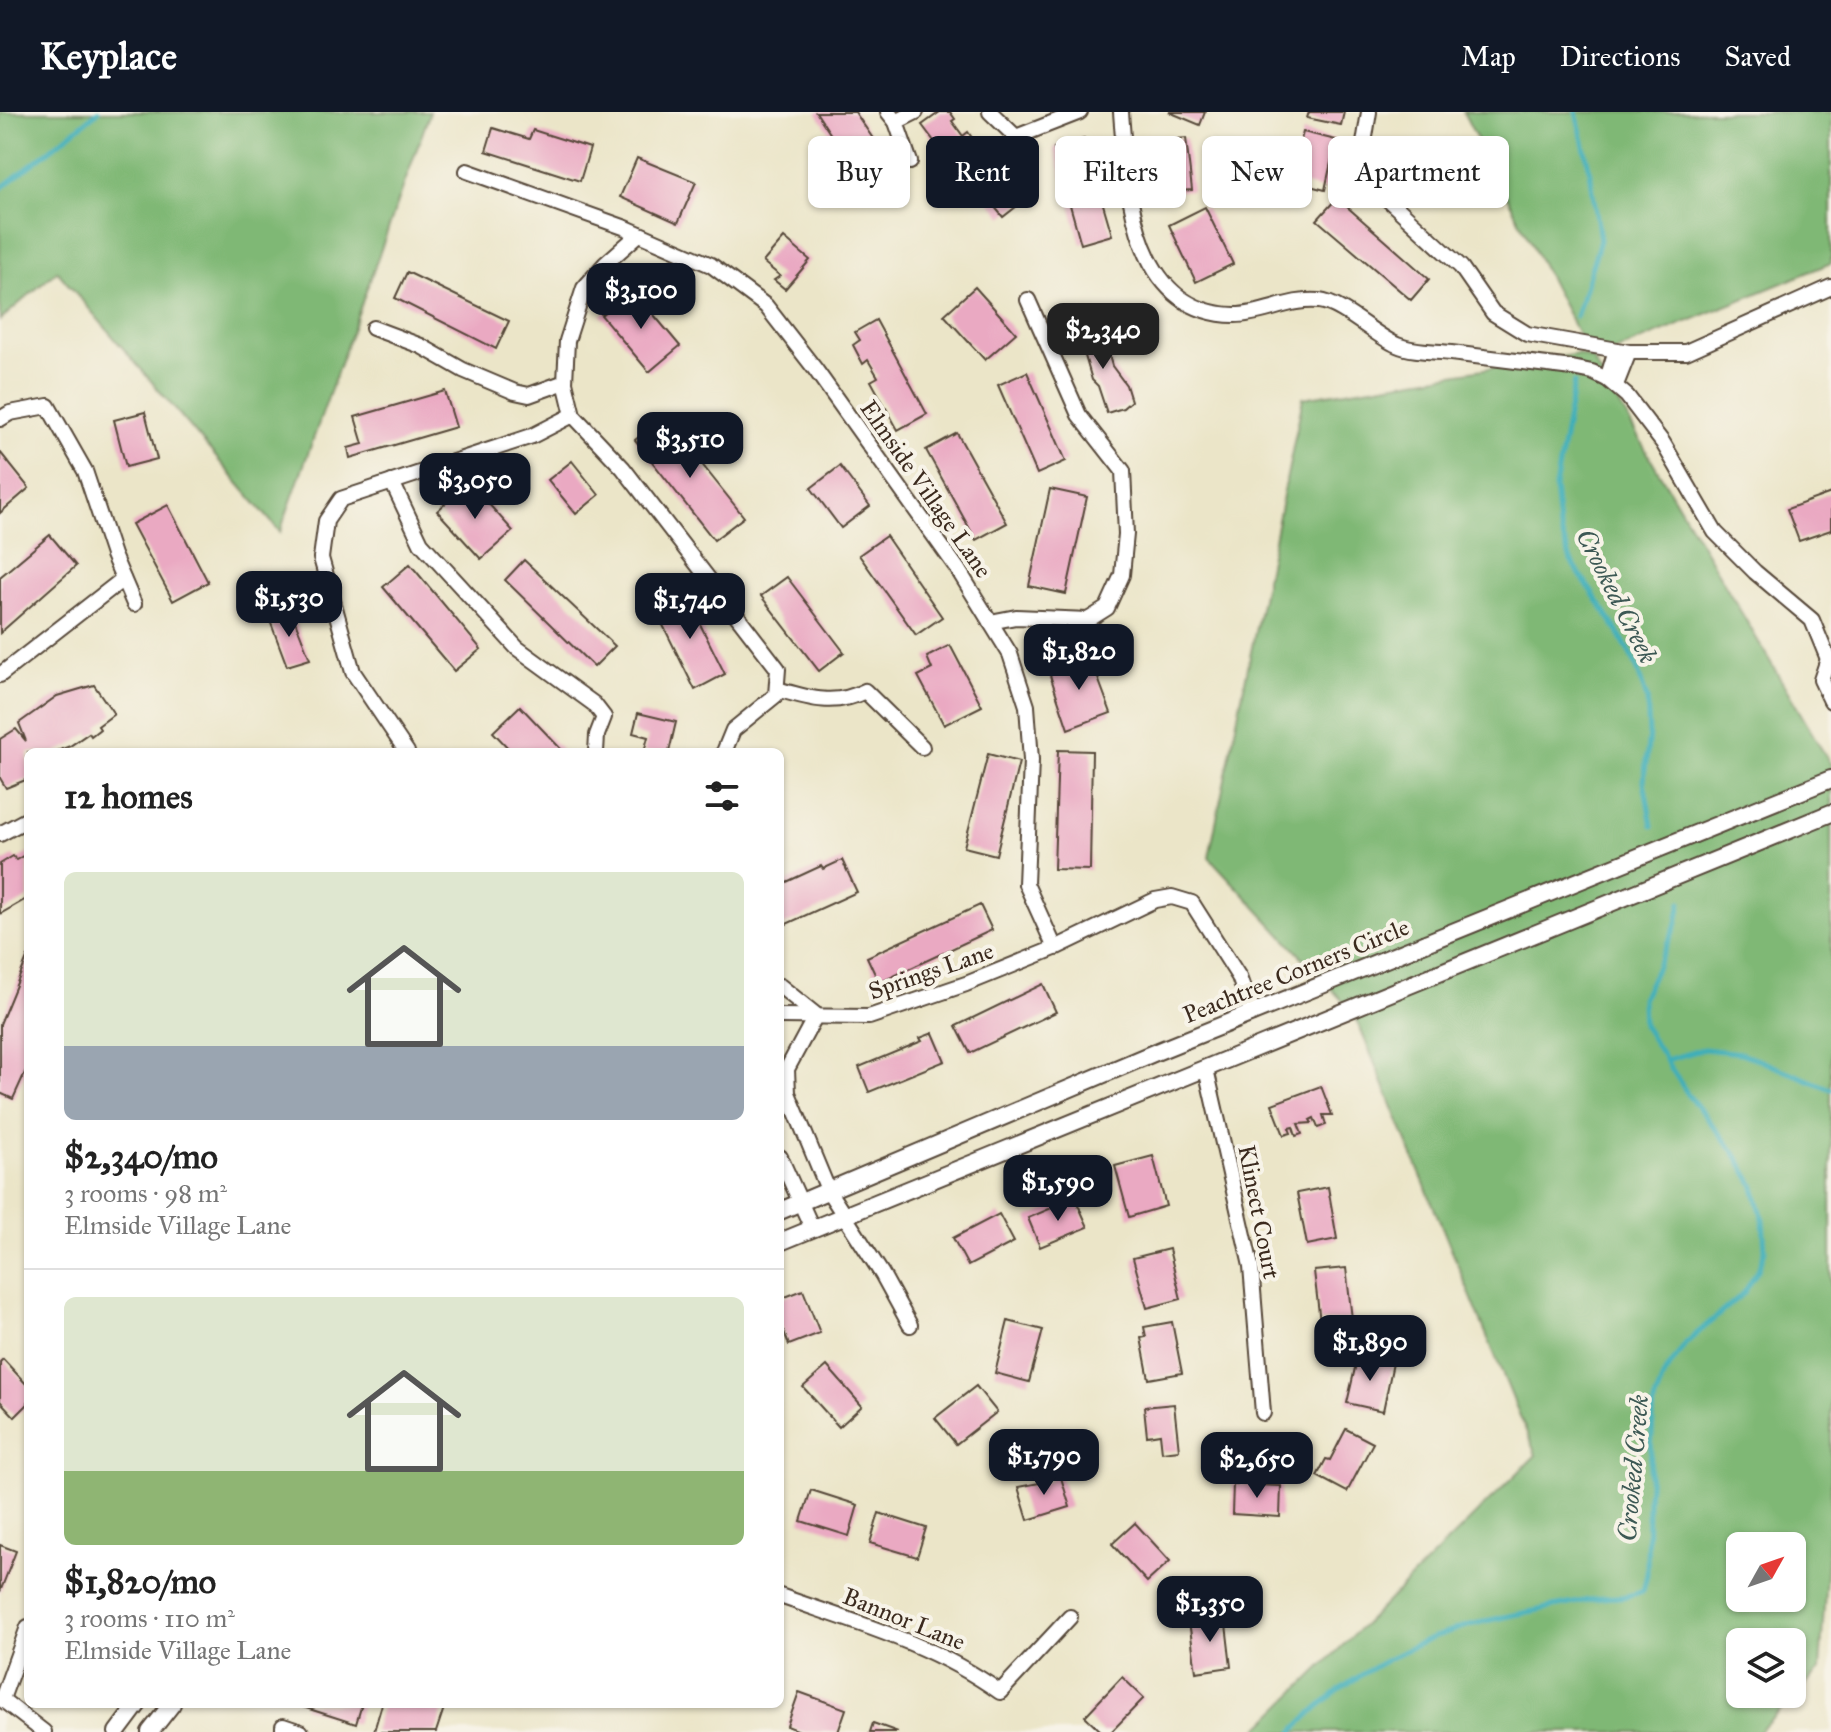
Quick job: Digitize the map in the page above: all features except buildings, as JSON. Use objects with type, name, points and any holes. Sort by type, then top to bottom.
[{"type":"street","points":[[900,136],[892,117],[916,112]]},
{"type":"street","points":[[990,112],[1016,137],[1080,112]]},
{"type":"street","points":[[1121,112],[1127,192],[1146,254],[1166,285],[1184,303],[1212,313],[1240,315],[1288,304],[1321,301],[1398,346],[1572,368],[1592,372],[1612,382],[1663,443],[1715,532],[1755,572],[1812,620],[1829,660],[1821,680],[1831,701]]},
{"type":"street","points":[[1369,112],[1361,162],[1369,182],[1461,267],[1493,313],[1527,334],[1622,351],[1686,352],[1831,287]]},
{"type":"street","name":"Elmside Village Lane","points":[[467,171],[639,234],[711,265],[766,306],[815,369],[957,568],[1010,654],[1027,706],[1031,760],[1026,884],[1055,948]]},
{"type":"street","points":[[639,234],[605,264],[584,288],[567,341],[565,382],[573,415],[623,468],[778,669],[776,695],[733,730],[726,748]]},
{"type":"street","points":[[990,622],[1016,617],[1088,620],[1107,608],[1122,575],[1126,534],[1123,471],[1079,415],[1028,300]]},
{"type":"street","points":[[373,328],[421,346],[463,370],[515,392],[529,395],[565,382]]},
{"type":"street","points":[[1612,382],[1622,351]]},
{"type":"street","points":[[0,419],[10,413],[48,406],[85,471],[134,604]]},
{"type":"street","points":[[404,748],[353,672],[321,558],[326,521],[341,499],[532,436],[573,415]]},
{"type":"street","points":[[392,482],[421,543],[517,648],[594,704],[604,717],[597,735],[596,748]]},
{"type":"street","points":[[0,675],[123,579]]},
{"type":"street","points":[[777,689],[826,702],[850,698],[865,691],[922,747]]},
{"type":"street","name":"Peachtree Corners Circle","points":[[784,1209],[1252,1014],[1831,779]]},
{"type":"street","points":[[784,1240],[1831,813]]},
{"type":"street","points":[[0,834],[24,821]]},
{"type":"street","points":[[1055,948],[1155,900],[1172,897],[1192,903],[1239,977],[1252,1014]]},
{"type":"street","name":"Springs Lane","points":[[784,1016],[869,1017],[966,984],[1055,948]]},
{"type":"street","points":[[784,989],[816,1015],[787,1069],[784,1091],[829,1192],[882,1274],[910,1325]]},
{"type":"street","name":"Klinect Court","points":[[1206,1069],[1251,1266],[1263,1413]]},
{"type":"street","points":[[784,1166],[812,1228]]},
{"type":"street","name":"Bannor Lane","points":[[784,1597],[913,1642],[968,1669],[1000,1692],[1070,1617]]},
{"type":"street","points":[[24,1638],[1,1699],[44,1732]]},
{"type":"street","points":[[117,1732],[135,1708]]},
{"type":"street","points":[[150,1732],[169,1708]]},
{"type":"street","points":[[283,1732],[283,1726],[301,1732]]},
{"type":"green space","points":[[0,112],[430,112],[280,532],[57,271],[0,320]]},
{"type":"green space","points":[[1463,112],[1831,112],[1831,263],[1593,360],[1831,765],[1831,1497],[1820,1670],[1806,1684],[1806,1628],[1726,1628],[1726,1708],[1783,1708],[1759,1732],[1255,1732],[1536,1455],[1354,1013],[1209,857],[1303,398],[1578,354],[1591,359],[1509,201],[1509,136],[1475,136]]},
{"type":"waterway","points":[[0,189],[98,112]]},
{"type":"waterway","name":"Crooked Creek","points":[[1576,112],[1590,171],[1600,240],[1576,317]]},
{"type":"waterway","name":"Crooked Creek","points":[[1574,383],[1555,487],[1559,526],[1571,561],[1617,630],[1636,665],[1647,699],[1649,734],[1644,781],[1652,826]]},
{"type":"waterway","name":"Crooked Creek","points":[[1293,1732],[1308,1716],[1361,1675],[1440,1635],[1496,1619],[1643,1591],[1647,1574],[1654,1403],[1664,1375],[1686,1343],[1744,1293],[1765,1251],[1763,1219],[1753,1184],[1735,1153],[1689,1096],[1643,1025],[1642,999],[1677,923],[1681,902]]},
{"type":"waterway","points":[[1666,1060],[1704,1049],[1741,1053],[1831,1089]]}]
